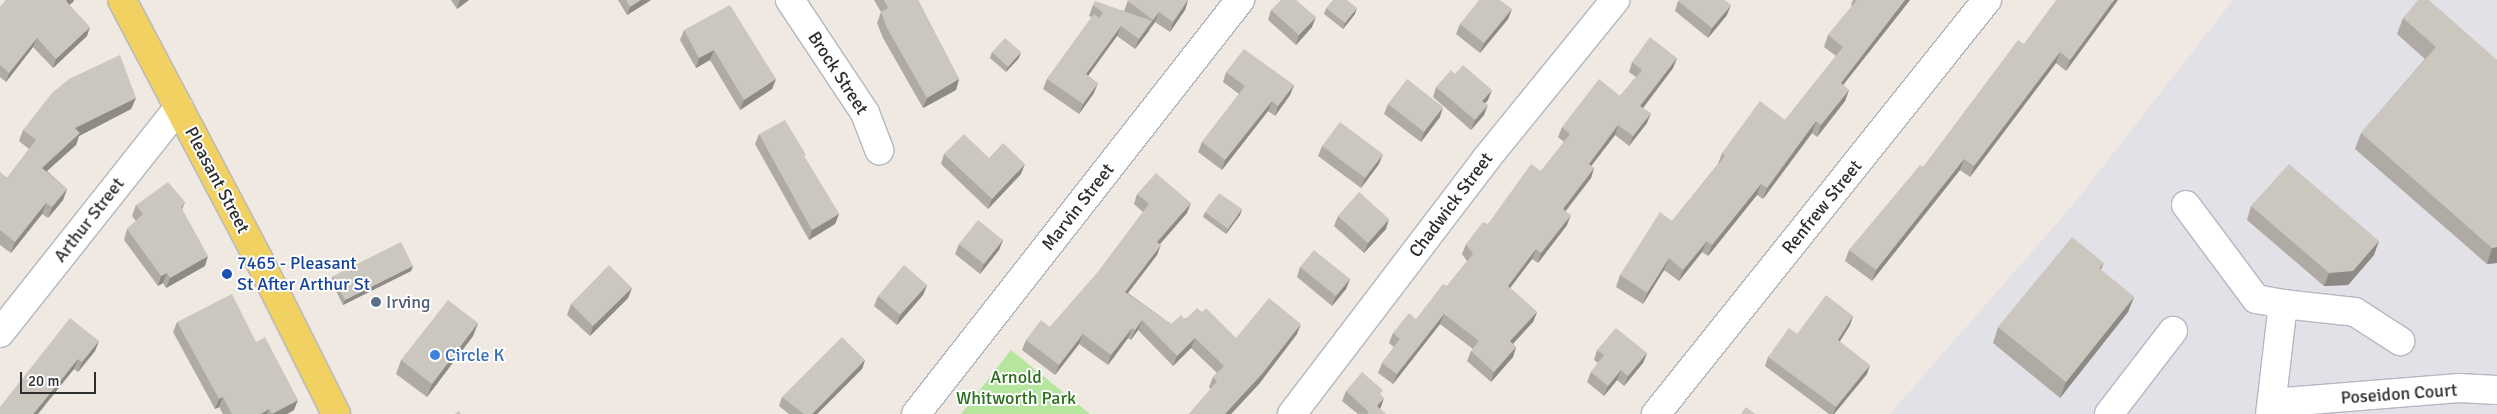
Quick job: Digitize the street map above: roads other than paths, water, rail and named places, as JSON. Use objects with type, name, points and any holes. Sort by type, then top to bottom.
[{"type":"main road","name":"Pleasant Street","points":[[122,0],[179,107],[336,414]]},
{"type":"street","name":"Brock Street","points":[[790,0],[865,113],[879,150]]},
{"type":"street","name":"Marvin Street","points":[[916,414],[1240,0]]},
{"type":"street","name":"Chadwick Street","points":[[1292,414],[1486,159],[1615,0]]},
{"type":"street","name":"Renfrew Street","points":[[1656,414],[1987,0]]},
{"type":"street","name":"Arthur Street","points":[[0,333],[179,107]]},
{"type":"street","points":[[2186,205],[2256,298],[2283,304],[2355,312],[2400,341]]},
{"type":"street","points":[[2271,409],[2283,304]]},
{"type":"street","points":[[2109,414],[2173,331]]},
{"type":"street","name":"Poseidon Court","points":[[2271,409],[2459,388],[2497,390]]},
{"type":"place","name":"7465 - Pleasant St After Arthur St","points":[[227,274]]},
{"type":"place","name":"Irving","points":[[376,302]]},
{"type":"place","name":"Circle K","points":[[435,355]]},
{"type":"park label","name":"Arnold Whitworth Park","points":[[1016,388]]}]
